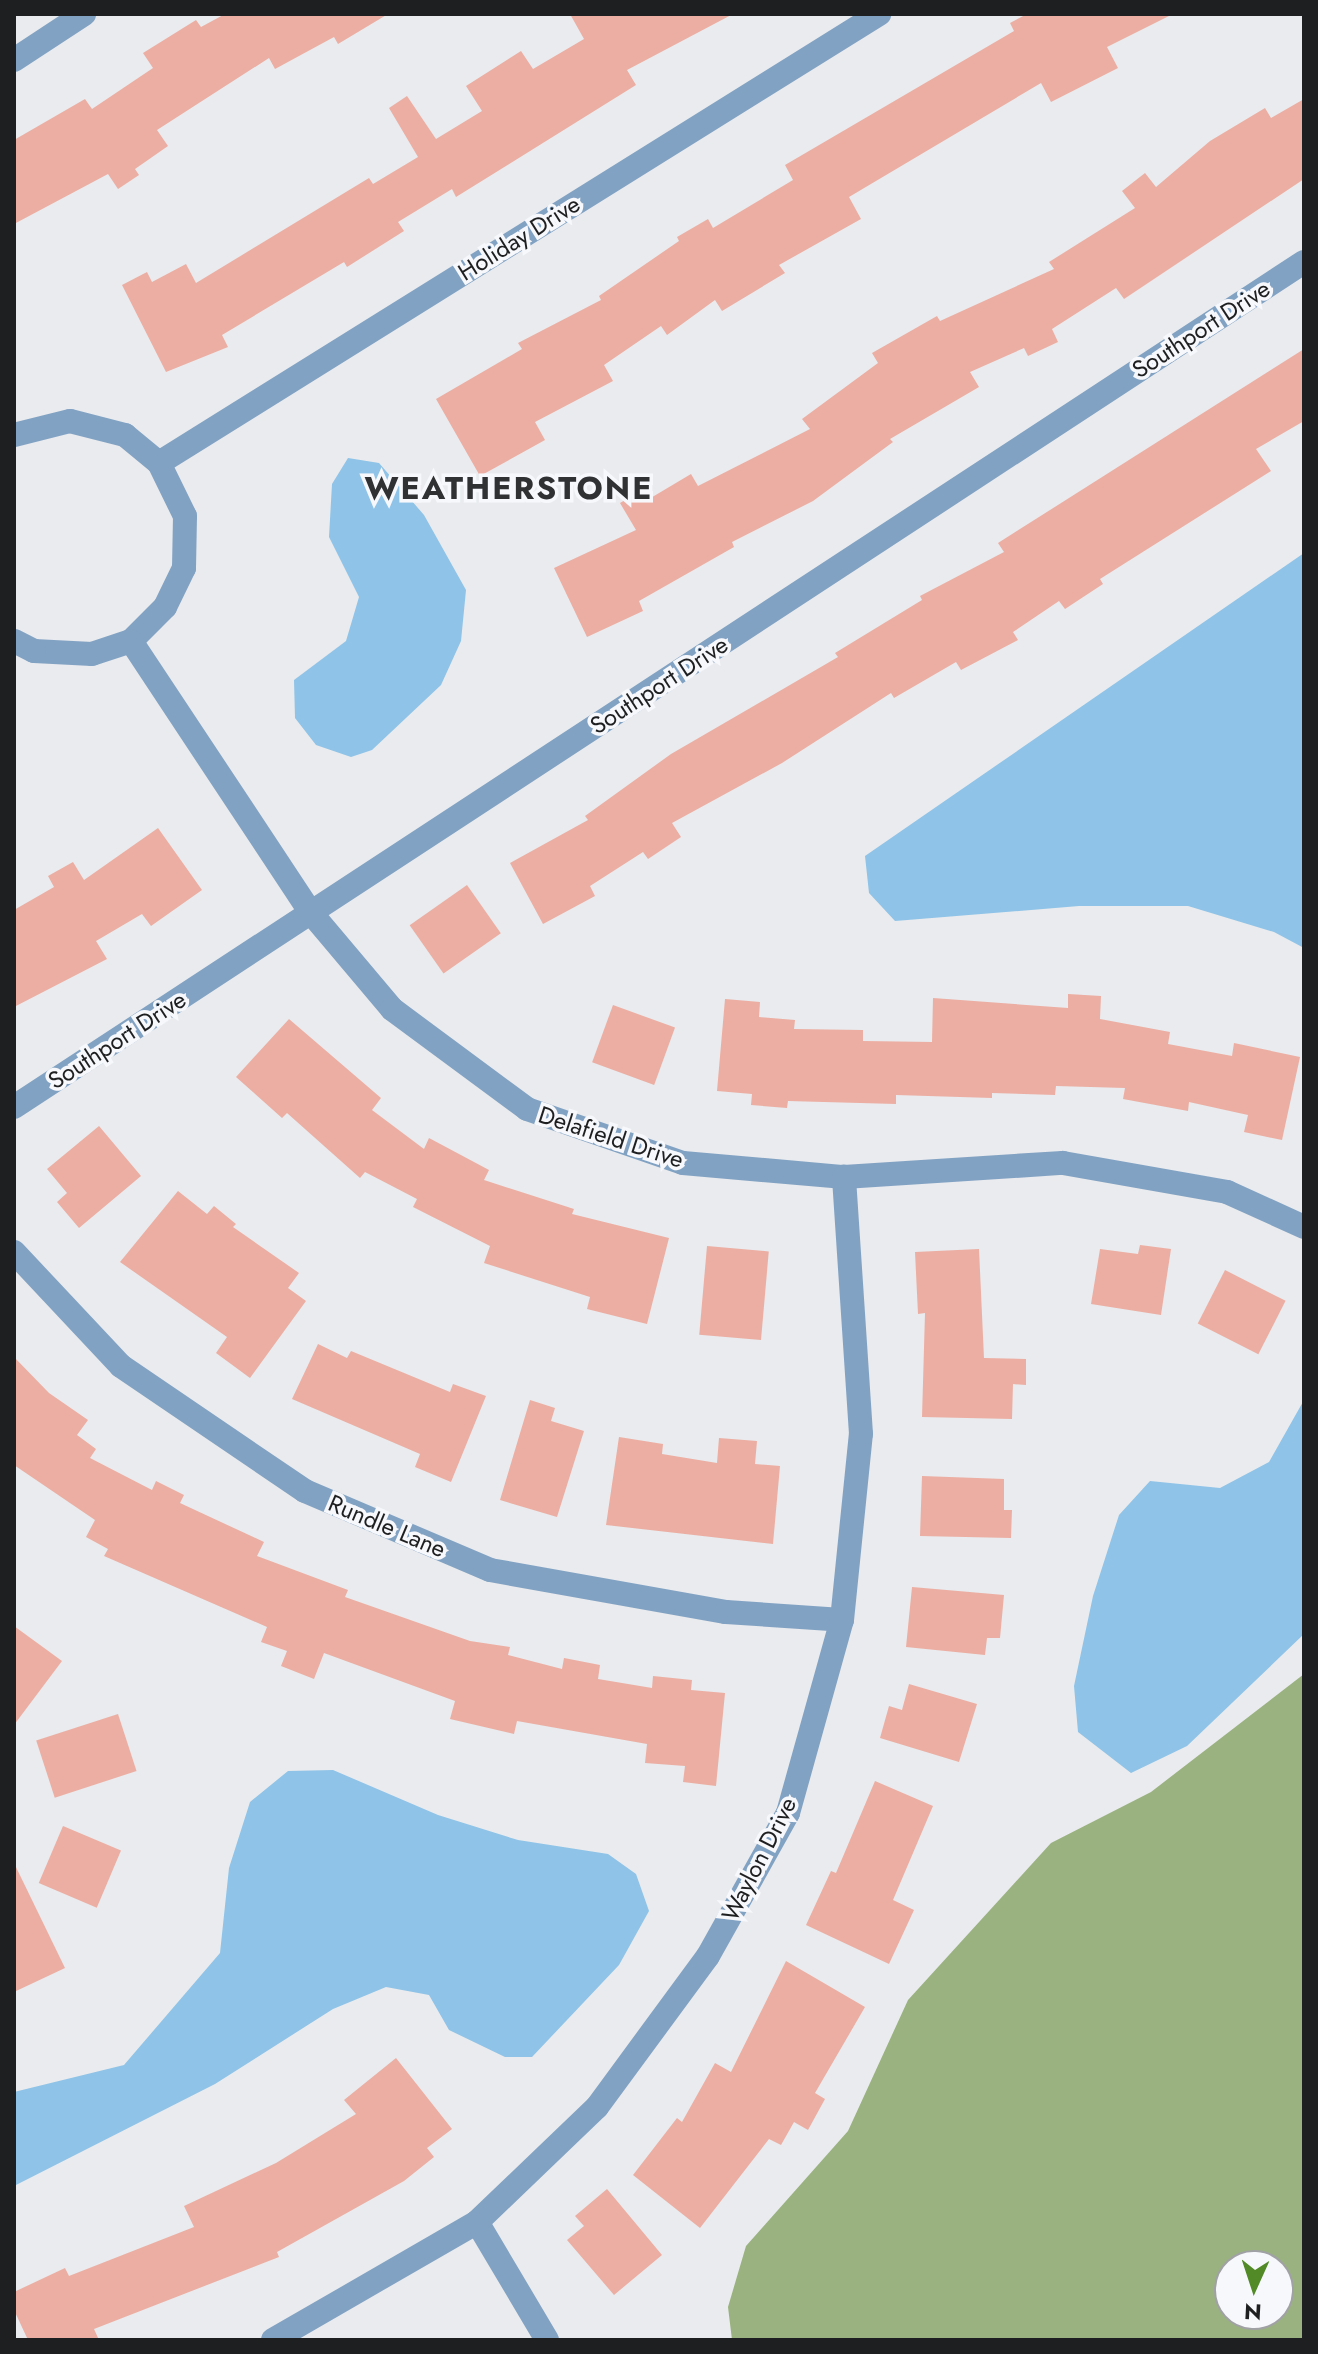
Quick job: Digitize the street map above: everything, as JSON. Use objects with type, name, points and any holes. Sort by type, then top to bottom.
[{"type":"street","points":[[14,60],[84,14]]},
{"type":"street","name":"Holiday Drive","points":[[159,463],[879,14]]},
{"type":"street","name":"Southport Drive","points":[[14,1107],[1304,262]]},
{"type":"street","points":[[14,435],[70,421],[125,435],[159,463],[185,516],[184,568],[165,607],[131,641],[92,654],[34,651],[14,641]]},
{"type":"street","name":"Delafield Drive","points":[[131,641],[312,914],[392,1009],[527,1109],[683,1163],[844,1177],[1063,1163],[1227,1192],[1304,1227]]},
{"type":"street","name":"Waylon Drive","points":[[273,2340],[477,2222],[597,2107],[708,1956],[788,1813],[842,1620],[861,1434],[844,1177]]},
{"type":"street","name":"Rundle Lane","points":[[14,1252],[121,1366],[305,1491],[490,1570],[726,1612],[842,1620]]},
{"type":"street","points":[[477,2222],[547,2340]]},
{"type":"green space","points":[[1304,1674],[1304,2340],[732,2340],[728,2307],[746,2246],[848,2131],[908,2000],[1051,1843],[1151,1792]]},
{"type":"water","points":[[348,458],[379,463],[424,515],[466,590],[461,641],[441,685],[372,750],[351,757],[316,745],[295,718],[294,680],[346,641],[359,597],[329,537],[332,484]]},
{"type":"water","points":[[1304,553],[1304,948],[1274,932],[1188,906],[1079,906],[895,921],[869,893],[865,856]]},
{"type":"water","points":[[1304,1400],[1304,1634],[1187,1746],[1131,1773],[1078,1732],[1074,1686],[1093,1596],[1119,1515],[1150,1481],[1220,1488],[1269,1462]]},
{"type":"water","points":[[333,1770],[438,1815],[518,1840],[608,1854],[636,1874],[649,1911],[619,1965],[532,2057],[505,2057],[449,2030],[429,1995],[386,1987],[333,2009],[215,2084],[14,2186],[14,2092],[124,2065],[220,1953],[229,1868],[250,1802],[288,1771]]},
{"type":"building","points":[[225,14],[388,14],[338,44],[334,37],[275,69],[269,58],[157,130],[168,146],[135,169],[139,175],[118,189],[108,174],[14,224],[14,140],[85,99],[92,109],[153,68],[143,53],[196,20],[201,27]]},
{"type":"building","points":[[570,14],[733,14],[627,70],[636,85],[456,197],[452,189],[398,222],[404,231],[347,267],[344,262],[222,335],[228,347],[166,372],[122,285],[147,272],[152,282],[186,264],[196,283],[369,178],[373,184],[418,157],[389,108],[407,96],[436,139],[482,111],[466,86],[521,51],[533,69],[584,39]]},
{"type":"building","points":[[1027,14],[1173,14],[1107,47],[1118,68],[1051,102],[1041,83],[849,197],[861,219],[779,265],[785,273],[722,311],[715,300],[667,335],[661,326],[604,365],[613,381],[535,422],[545,440],[480,476],[436,399],[522,349],[518,343],[601,300],[599,296],[679,241],[677,237],[708,219],[713,228],[793,180],[785,165],[1014,31],[1010,23]]},
{"type":"building","points":[[1304,99],[1304,179],[1124,299],[1116,288],[1052,329],[1058,342],[1028,356],[1024,348],[970,372],[979,387],[890,439],[893,442],[813,501],[732,542],[734,547],[639,601],[643,611],[587,637],[554,568],[636,530],[620,503],[644,489],[649,499],[691,474],[698,486],[810,429],[802,419],[878,363],[872,353],[937,316],[940,321],[1054,269],[1049,262],[1135,208],[1122,191],[1145,173],[1156,187],[1210,141],[1265,108],[1271,118]]},
{"type":"building","points":[[1304,349],[1304,421],[1256,449],[1271,471],[1100,579],[1103,584],[1065,609],[1059,601],[1013,632],[1018,640],[961,670],[956,662],[894,698],[891,693],[782,763],[672,823],[681,837],[648,859],[643,852],[590,886],[595,896],[543,924],[510,863],[588,820],[585,816],[671,754],[838,657],[835,653],[922,600],[920,596],[1004,552],[998,543]]},
{"type":"building","points":[[158,828],[202,890],[151,926],[142,914],[96,941],[107,959],[14,1007],[14,910],[54,887],[48,876],[73,862],[84,880]]},
{"type":"building","points":[[467,885],[501,933],[444,973],[410,925]]},
{"type":"building","points":[[1068,994],[1101,996],[1100,1019],[1170,1032],[1168,1044],[1232,1056],[1234,1043],[1300,1057],[1282,1140],[1244,1132],[1248,1115],[1189,1102],[1188,1111],[1123,1099],[1125,1088],[1056,1086],[1055,1095],[992,1093],[992,1098],[896,1095],[896,1104],[788,1101],[787,1108],[751,1105],[752,1094],[717,1091],[725,999],[760,1002],[759,1017],[795,1020],[794,1029],[863,1030],[863,1041],[932,1042],[933,998],[1068,1008]]},
{"type":"building","points":[[613,1005],[675,1028],[654,1085],[592,1062]]},
{"type":"building","points":[[289,1019],[381,1098],[372,1110],[424,1149],[429,1138],[489,1170],[484,1180],[574,1209],[572,1214],[669,1238],[647,1324],[587,1309],[590,1297],[484,1263],[490,1246],[413,1207],[417,1199],[365,1172],[360,1178],[287,1113],[282,1118],[236,1077]]},
{"type":"building","points":[[99,1126],[141,1176],[79,1228],[57,1202],[67,1193],[47,1169]]},
{"type":"building","points":[[178,1191],[207,1214],[214,1206],[236,1224],[233,1227],[299,1273],[288,1288],[306,1301],[250,1378],[216,1353],[227,1337],[120,1262]]},
{"type":"building","points":[[1140,1245],[1171,1249],[1161,1315],[1091,1304],[1100,1249],[1138,1254]]},
{"type":"building","points":[[707,1246],[769,1251],[761,1340],[699,1335]]},
{"type":"building","points":[[979,1249],[984,1358],[1026,1359],[1026,1385],[1013,1384],[1012,1419],[922,1417],[925,1313],[918,1314],[915,1252]]},
{"type":"building","points":[[1225,1270],[1286,1301],[1258,1354],[1198,1323]]},
{"type":"building","points":[[318,1344],[347,1358],[351,1351],[450,1392],[453,1384],[486,1396],[451,1482],[415,1467],[420,1454],[292,1399]]},
{"type":"building","points":[[14,1357],[49,1393],[88,1420],[77,1435],[96,1449],[90,1458],[152,1490],[156,1481],[184,1495],[180,1503],[264,1542],[257,1556],[348,1590],[345,1597],[470,1641],[510,1647],[508,1655],[562,1669],[564,1658],[600,1665],[598,1679],[652,1688],[653,1676],[692,1680],[691,1690],[725,1693],[716,1786],[683,1782],[685,1766],[645,1763],[647,1744],[517,1721],[514,1734],[450,1719],[455,1701],[324,1653],[314,1679],[281,1666],[287,1651],[261,1642],[267,1627],[104,1556],[108,1549],[86,1537],[95,1520],[14,1465]]},
{"type":"building","points":[[530,1400],[555,1408],[551,1421],[584,1431],[557,1517],[500,1500]]},
{"type":"building","points":[[619,1437],[663,1444],[662,1454],[717,1463],[719,1438],[757,1441],[755,1464],[780,1466],[773,1544],[606,1525]]},
{"type":"building","points":[[922,1476],[1004,1479],[1004,1510],[1012,1510],[1011,1538],[920,1536]]},
{"type":"building","points":[[912,1587],[1004,1595],[1000,1638],[987,1638],[985,1655],[906,1647]]},
{"type":"building","points":[[14,1626],[62,1661],[14,1725]]},
{"type":"building","points":[[909,1684],[977,1704],[959,1762],[880,1738],[889,1706],[902,1710]]},
{"type":"building","points":[[118,1714],[137,1771],[55,1798],[36,1741]]},
{"type":"building","points":[[875,1781],[933,1806],[893,1900],[914,1910],[889,1964],[806,1925],[831,1871],[836,1873]]},
{"type":"building","points":[[63,1826],[121,1851],[97,1908],[39,1883]]},
{"type":"building","points":[[14,1863],[65,1968],[14,1992]]},
{"type":"building","points":[[786,1961],[865,2007],[815,2093],[825,2099],[808,2130],[794,2122],[781,2145],[769,2139],[700,2228],[633,2175],[677,2118],[682,2122],[715,2063],[731,2072]]},
{"type":"building","points":[[396,2058],[452,2129],[427,2148],[434,2157],[404,2181],[277,2252],[279,2257],[94,2329],[99,2340],[28,2340],[14,2310],[14,2292],[65,2268],[69,2276],[194,2227],[184,2206],[276,2163],[356,2114],[344,2100]]},
{"type":"building","points":[[607,2189],[662,2255],[614,2295],[567,2240],[584,2226],[575,2216]]},
{"type":"district","name":"WEATHERSTONE","points":[[509,488]]}]
